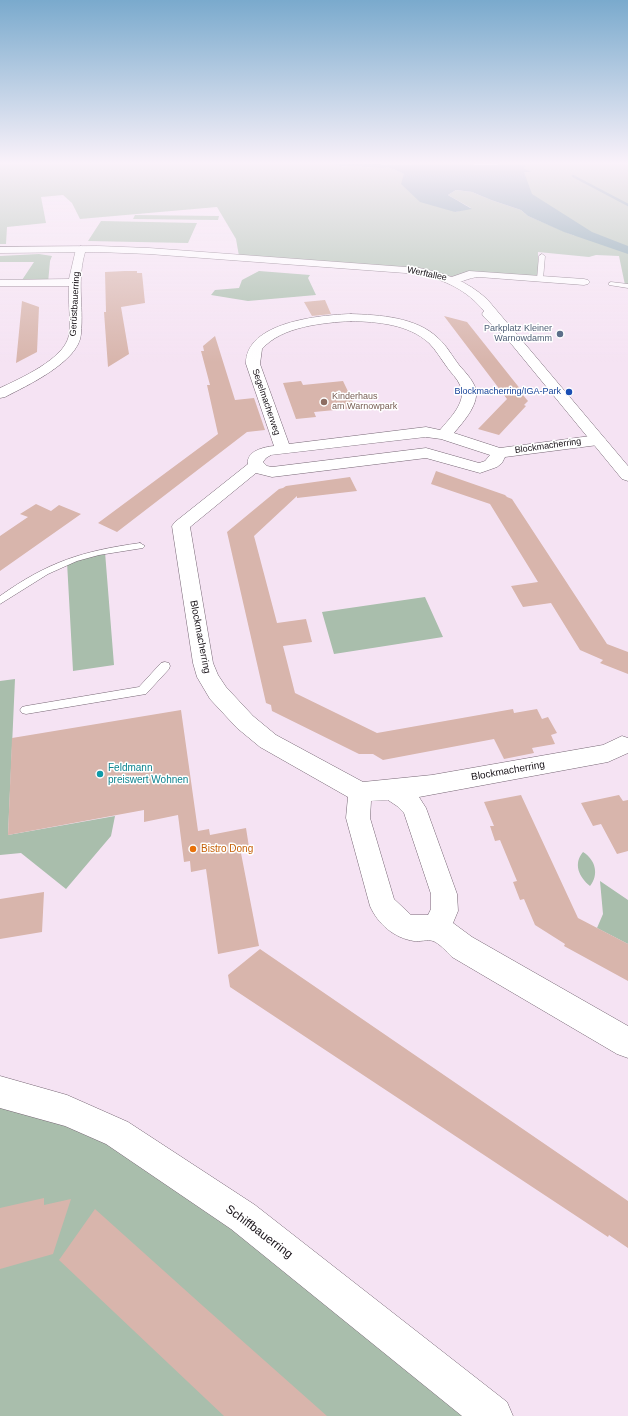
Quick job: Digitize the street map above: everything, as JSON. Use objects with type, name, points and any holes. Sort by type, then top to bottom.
[{"type":"street","name":"Werftallee","points":[[0,250],[81,249],[183,253],[354,266],[420,275],[450,281],[499,323],[551,382],[628,476]]},
{"type":"street","name":"Gerüstbauerring","points":[[0,394],[46,368],[66,350],[73,340],[75,336],[78,257],[81,249]]},
{"type":"street","points":[[450,281],[469,274],[584,282]]},
{"type":"street","points":[[0,283],[76,282]]},
{"type":"street","name":"Segelmacherweg","points":[[282,449],[253,364],[252,355],[254,349],[265,338],[286,327],[300,322],[342,318],[373,319],[410,327],[425,333],[440,348],[465,382],[469,390],[469,399],[455,422],[444,435]]},
{"type":"street","name":"Blockmacherring","points":[[598,440],[499,452],[444,435],[426,432],[269,451],[256,458],[255,463],[257,466],[181,526],[203,664],[208,677],[218,693],[245,722],[268,741],[360,792],[432,785],[608,753],[622,745]]},
{"type":"street","points":[[257,466],[262,470],[272,472],[426,453],[480,468],[491,464],[496,460],[499,452]]},
{"type":"street","points":[[391,790],[406,799],[414,808],[444,894],[445,911],[436,927]]},
{"type":"street","points":[[360,792],[358,818],[383,906],[402,925],[418,930],[436,927],[462,947],[628,1043]]},
{"type":"street","name":"Schiffbauerring","points":[[0,1092],[67,1111],[117,1133],[243,1217],[493,1416]]},
{"type":"lane","points":[[540,279],[542,256]]},
{"type":"lane","points":[[611,284],[628,286]]},
{"type":"lane","points":[[0,601],[30,580],[53,568],[76,559],[140,546]]},
{"type":"lane","points":[[26,710],[142,691],[165,666]]},
{"type":"green space","points":[[0,230],[7,230],[6,244],[0,244]]},
{"type":"green space","points":[[95,230],[194,230],[188,243],[88,241]]},
{"type":"green space","points":[[231,230],[561,230],[575,236],[566,230],[628,230],[628,286],[625,285],[619,256],[596,255],[589,257],[538,252],[538,277],[449,276],[239,256],[236,239]]},
{"type":"green space","points":[[39,254],[52,256],[50,261],[48,283],[22,280],[34,262],[0,262],[0,256]]},
{"type":"green space","points":[[259,271],[310,275],[308,278],[316,295],[248,301],[211,295],[215,290],[239,288],[242,280]]},
{"type":"green space","points":[[105,552],[114,665],[73,671],[67,562]]},
{"type":"green space","points":[[425,597],[443,637],[334,654],[322,612]]},
{"type":"green space","points":[[15,679],[8,835],[115,816],[111,836],[66,889],[21,853],[0,855],[0,681]]},
{"type":"green space","points":[[583,852],[591,859],[595,868],[595,877],[590,886],[580,874],[578,866],[578,861]]},
{"type":"green space","points":[[600,881],[628,900],[628,944],[597,928],[603,914]]},
{"type":"green space","points":[[0,1092],[67,1111],[493,1416],[0,1416]]},
{"type":"water","points":[[560,230],[589,230],[628,246],[628,254]]},
{"type":"building","points":[[137,271],[137,273],[142,273],[145,303],[121,307],[129,354],[108,367],[104,312],[106,312],[105,272]]},
{"type":"building","points":[[325,300],[331,314],[312,316],[304,302]]},
{"type":"building","points":[[22,301],[39,307],[37,352],[16,363]]},
{"type":"building","points":[[444,316],[467,322],[525,395],[523,395],[528,401],[524,405],[526,406],[499,435],[478,429],[507,399]]},
{"type":"building","points":[[215,336],[235,400],[254,398],[265,430],[247,432],[117,532],[98,523],[218,434],[207,385],[210,385],[201,351],[204,351],[203,346]]},
{"type":"building","name":"Kinderhaus am Warnowpark","points":[[301,381],[303,385],[343,381],[356,408],[314,412],[316,417],[296,419],[283,383]]},
{"type":"building","points":[[436,471],[505,495],[512,499],[607,644],[628,652],[628,674],[600,663],[603,660],[580,650],[551,603],[523,607],[511,586],[538,582],[490,504],[431,484]]},
{"type":"building","points":[[350,477],[357,491],[297,498],[297,496],[254,536],[277,623],[306,619],[312,642],[283,646],[295,693],[377,733],[513,709],[514,713],[537,709],[542,719],[548,717],[557,733],[551,735],[555,744],[532,748],[534,753],[504,759],[494,739],[383,760],[373,754],[359,754],[272,711],[271,705],[266,703],[227,532],[279,489],[286,486]]},
{"type":"building","points":[[36,504],[51,511],[59,505],[81,514],[0,571],[0,536],[28,517],[20,514]]},
{"type":"building","name":"Feldmann preiswert Wohnen","points":[[181,710],[198,831],[209,829],[210,835],[246,828],[249,847],[240,848],[259,946],[218,954],[206,869],[191,872],[190,861],[184,862],[178,815],[144,822],[144,810],[8,835],[12,738]]},
{"type":"building","points":[[521,795],[578,918],[628,944],[628,981],[564,946],[565,944],[535,925],[524,899],[520,900],[513,882],[517,881],[500,840],[495,841],[490,826],[494,826],[484,802]]},
{"type":"building","points":[[619,795],[623,801],[628,800],[628,851],[617,854],[601,824],[593,826],[581,803]]},
{"type":"building","points":[[44,892],[42,932],[0,939],[0,899]]},
{"type":"building","points":[[260,949],[628,1201],[628,1248],[609,1235],[608,1237],[230,987],[228,975]]},
{"type":"building","points":[[44,1198],[44,1205],[71,1199],[53,1254],[0,1269],[0,1208]]},
{"type":"building","points":[[95,1209],[327,1416],[224,1416],[59,1260]]},
{"type":"place","name":"Parkplatz Kleiner Warnowdamm","points":[[560,334]]},
{"type":"place","name":"Blockmacherring/IGA-Park","points":[[569,392]]},
{"type":"place","name":"Kinderhaus am Warnowpark","points":[[324,402]]},
{"type":"place","name":"Feldmann preiswert Wohnen","points":[[100,774]]},
{"type":"place","name":"Bistro Dong","points":[[193,849]]}]
